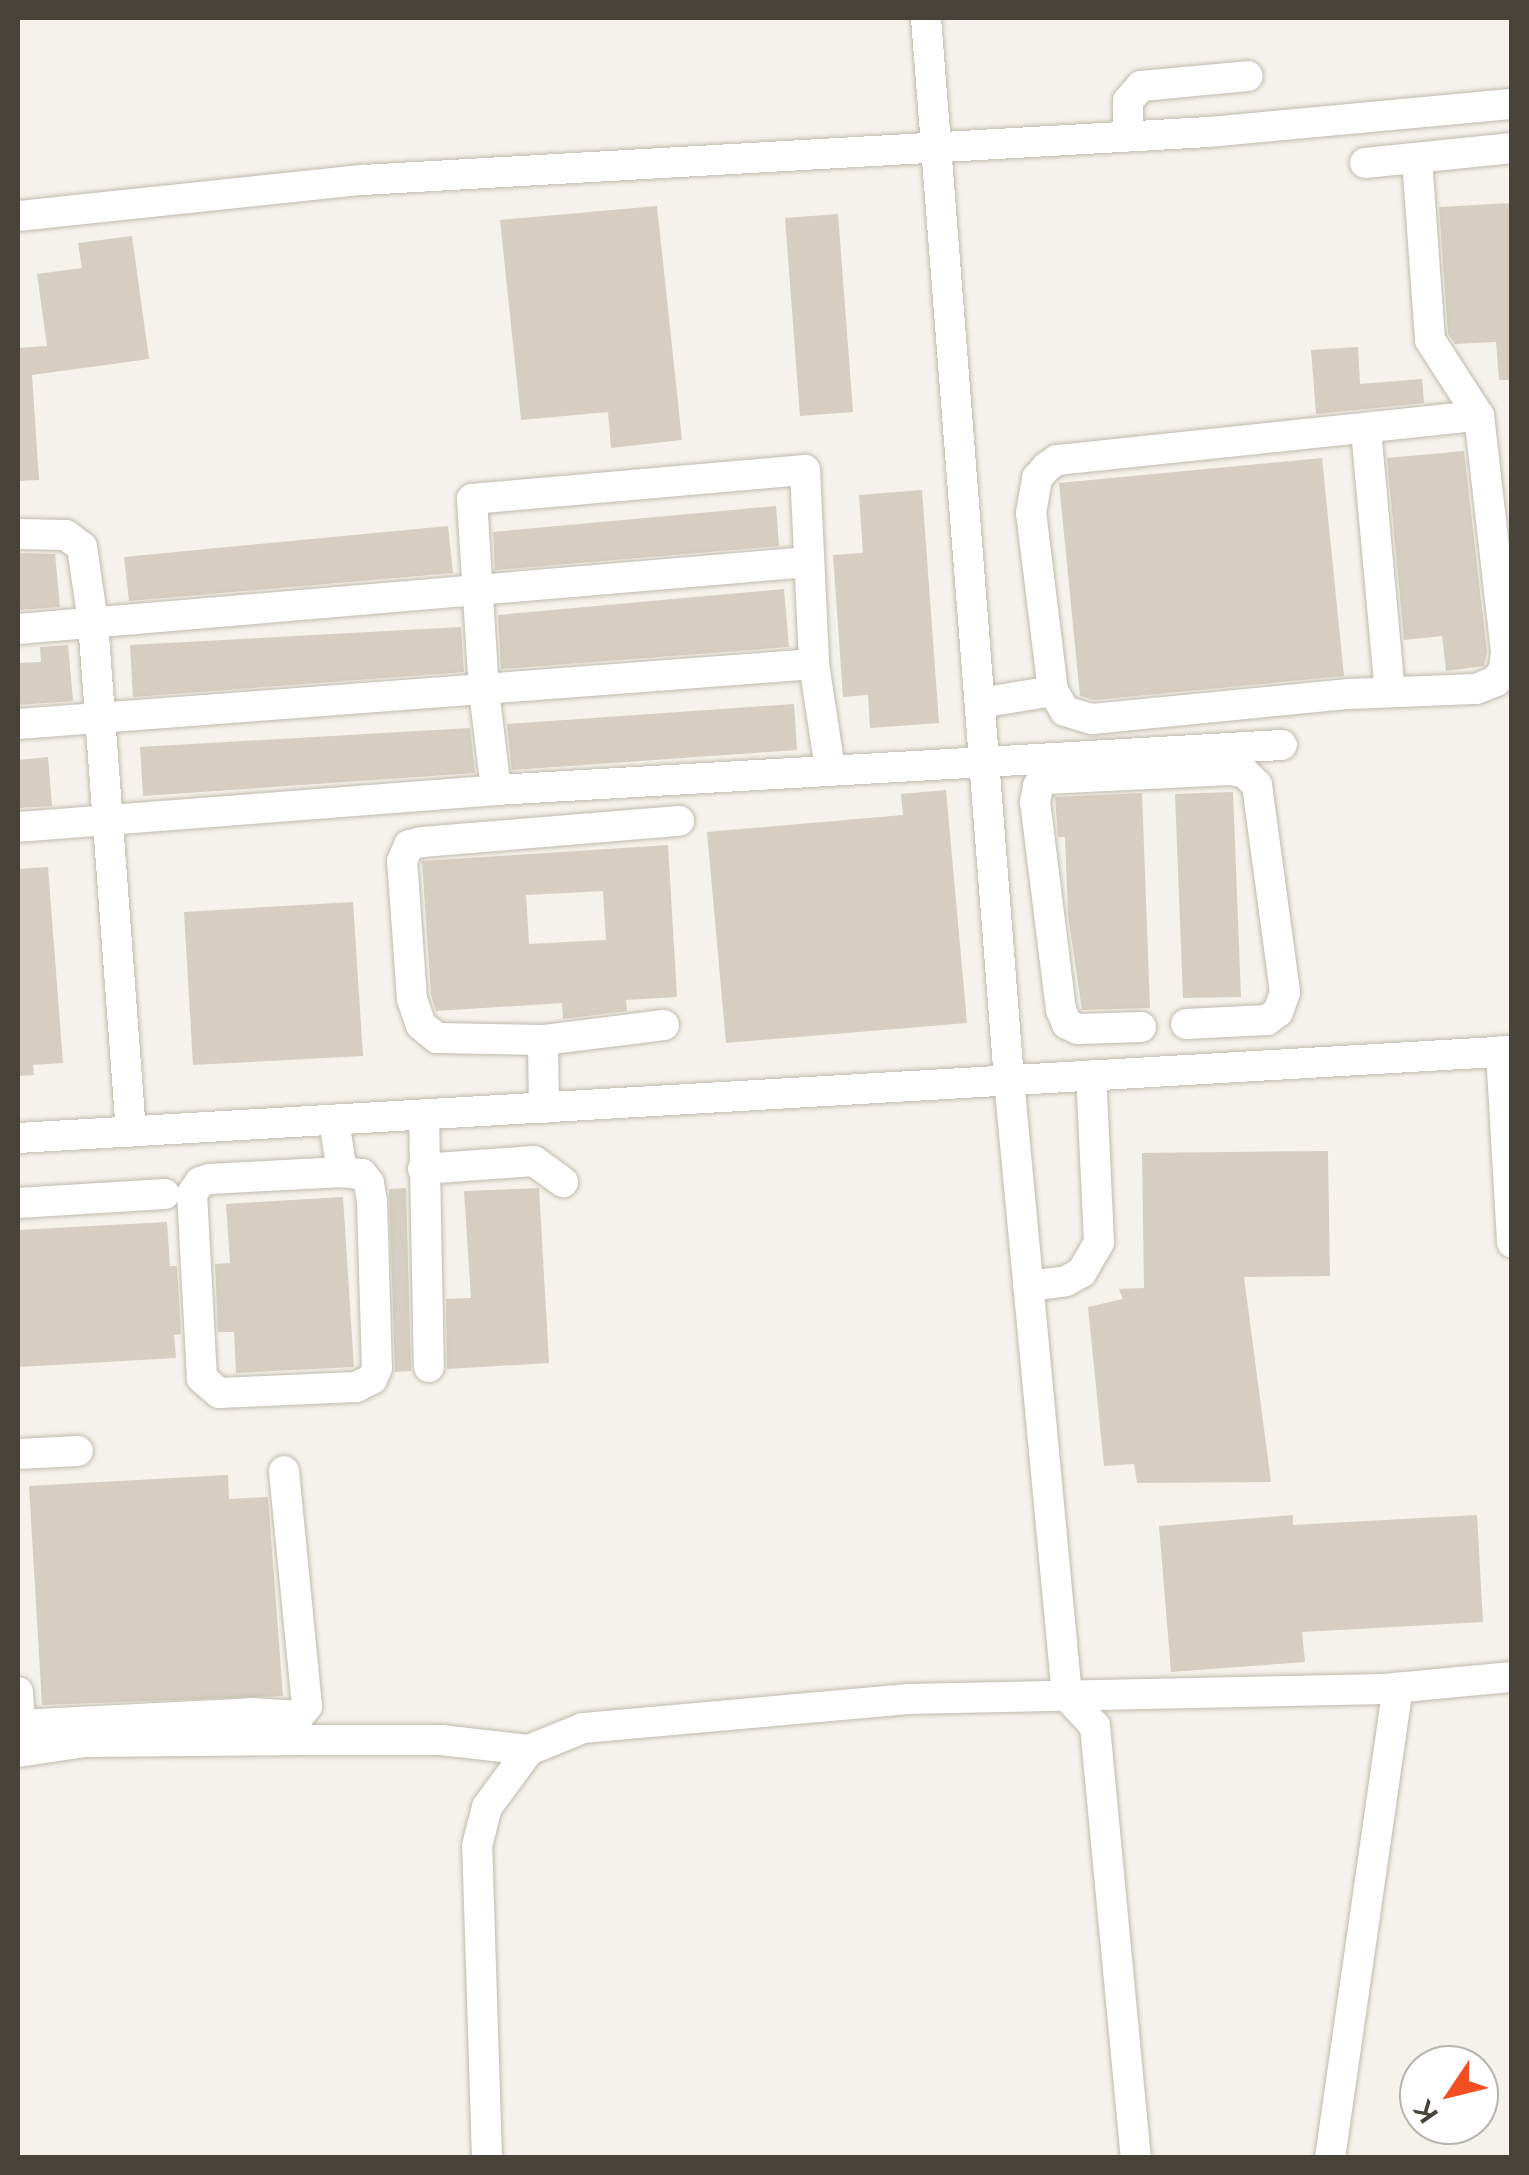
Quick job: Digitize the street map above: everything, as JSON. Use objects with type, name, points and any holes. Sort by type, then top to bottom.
[{"type":"street","points":[[926,18],[1009,1080],[1067,1696],[1095,1726],[1136,2158]]},
{"type":"street","points":[[1128,135],[1128,101],[1142,86],[1248,76]]},
{"type":"street","points":[[18,216],[363,180],[1128,135],[1512,104]]},
{"type":"street","points":[[1442,110],[1431,157],[1430,340],[1479,416],[1506,652],[1504,670],[1496,681],[1476,690],[1390,692],[1092,719],[1065,711],[1053,691],[1031,512],[1037,478],[1047,467],[1057,460],[1479,416]]},
{"type":"street","points":[[1365,163],[1512,148]]},
{"type":"street","points":[[1366,430],[1390,692]]},
{"type":"street","points":[[496,790],[484,691],[472,499],[805,470],[814,664],[830,769]]},
{"type":"street","points":[[18,534],[66,534],[82,547],[93,622],[131,1132]]},
{"type":"street","points":[[18,629],[808,562]]},
{"type":"street","points":[[18,724],[814,664]]},
{"type":"street","points":[[980,704],[1053,691]]},
{"type":"street","points":[[18,827],[496,790],[1282,745]]},
{"type":"street","points":[[1141,1026],[1078,1030],[1067,1024],[1060,1010],[1035,802],[1038,786],[1046,779],[1230,770],[1245,773],[1257,785],[1285,992],[1278,1012],[1267,1020],[1186,1024]]},
{"type":"street","points":[[988,806],[1035,802]]},
{"type":"street","points":[[664,1025],[543,1040],[437,1038],[421,1025],[412,999],[402,861],[410,845],[679,821]]},
{"type":"street","points":[[1000,960],[1053,954]]},
{"type":"street","points":[[543,1040],[544,1108]]},
{"type":"street","points":[[18,1138],[1506,1051],[1512,1243]]},
{"type":"street","points":[[1028,1286],[1066,1281],[1082,1272],[1099,1242],[1091,1076]]},
{"type":"street","points":[[424,1115],[429,1367]]},
{"type":"street","points":[[334,1120],[342,1172]]},
{"type":"street","points":[[423,1169],[534,1160],[564,1182]]},
{"type":"street","points":[[342,1172],[362,1174],[369,1183],[372,1202],[376,1368],[372,1379],[356,1387],[219,1393],[202,1378],[192,1194],[200,1182],[209,1179],[342,1172]]},
{"type":"street","points":[[18,1203],[165,1194]]},
{"type":"street","points":[[18,1454],[78,1451]]},
{"type":"street","points":[[284,1472],[307,1706],[301,1728]]},
{"type":"street","points":[[18,1692],[18,1734],[84,1742],[301,1728],[529,1750],[584,1728],[908,1699],[1398,1688],[1512,1677]]},
{"type":"street","points":[[1330,2158],[1398,1688]]},
{"type":"street","points":[[487,2158],[477,1846],[487,1807],[529,1750]]},
{"type":"building","points":[[1512,203],[1512,380],[1499,380],[1496,342],[1455,344],[1448,334],[1439,207]]},
{"type":"building","points":[[657,206],[682,440],[611,448],[608,412],[521,420],[500,220]]},
{"type":"building","points":[[838,214],[853,412],[800,416],[785,218]]},
{"type":"building","points":[[132,236],[149,359],[32,375],[39,480],[18,481],[18,348],[47,346],[37,274],[82,268],[78,243]]},
{"type":"building","points":[[1358,347],[1360,384],[1422,379],[1424,403],[1316,414],[1311,350]]},
{"type":"building","points":[[1464,451],[1487,652],[1484,666],[1446,671],[1442,636],[1404,640],[1387,458]]},
{"type":"building","points":[[1322,458],[1344,676],[1094,700],[1080,696],[1059,483]]},
{"type":"building","points":[[922,490],[939,723],[870,728],[868,695],[843,697],[833,555],[863,553],[859,495]]},
{"type":"building","points":[[776,506],[779,546],[495,570],[493,532]]},
{"type":"building","points":[[448,526],[453,573],[129,601],[124,557]]},
{"type":"building","points":[[18,553],[55,554],[60,607],[18,610]]},
{"type":"building","points":[[784,589],[789,647],[501,669],[498,615]]},
{"type":"building","points":[[461,627],[464,672],[133,697],[130,645]]},
{"type":"building","points":[[68,645],[73,701],[18,705],[18,663],[41,662],[40,647]]},
{"type":"building","points":[[794,704],[797,750],[512,770],[507,724]]},
{"type":"building","points":[[470,728],[475,773],[143,796],[140,747]]},
{"type":"building","points":[[48,757],[52,806],[18,808],[18,760]]},
{"type":"building","points":[[946,790],[967,1023],[726,1043],[707,832],[903,815],[901,794]]},
{"type":"building","points":[[1233,792],[1241,997],[1183,998],[1175,794]]},
{"type":"building","points":[[1142,793],[1150,1008],[1082,1010],[1068,915],[1065,837],[1058,837],[1055,797]]},
{"type":"building","points":[[668,845],[677,997],[626,1000],[627,1011],[563,1019],[562,1003],[436,1011],[431,995],[422,861]],"holes":[[[603,891],[606,940],[529,944],[526,895]]]},
{"type":"building","points":[[48,867],[63,1063],[33,1065],[34,1075],[18,1076],[18,869]]},
{"type":"building","points":[[353,902],[363,1056],[193,1065],[184,912]]},
{"type":"building","points":[[1328,1151],[1330,1276],[1244,1277],[1271,1482],[1137,1483],[1134,1464],[1104,1466],[1088,1307],[1123,1299],[1119,1289],[1144,1288],[1142,1153]]},
{"type":"building","points":[[406,1188],[411,1371],[395,1372],[389,1189]]},
{"type":"building","points":[[539,1188],[549,1363],[447,1369],[446,1299],[471,1298],[464,1191]]},
{"type":"building","points":[[343,1197],[354,1367],[236,1373],[234,1332],[218,1332],[215,1264],[230,1263],[226,1204]]},
{"type":"building","points":[[167,1222],[170,1266],[177,1266],[181,1334],[174,1335],[176,1358],[18,1367],[18,1230]]},
{"type":"building","points":[[228,1475],[229,1499],[268,1497],[283,1696],[42,1705],[29,1486]]},
{"type":"building","points":[[1293,1515],[1293,1525],[1477,1515],[1483,1622],[1302,1632],[1305,1662],[1171,1672],[1159,1526]]}]
